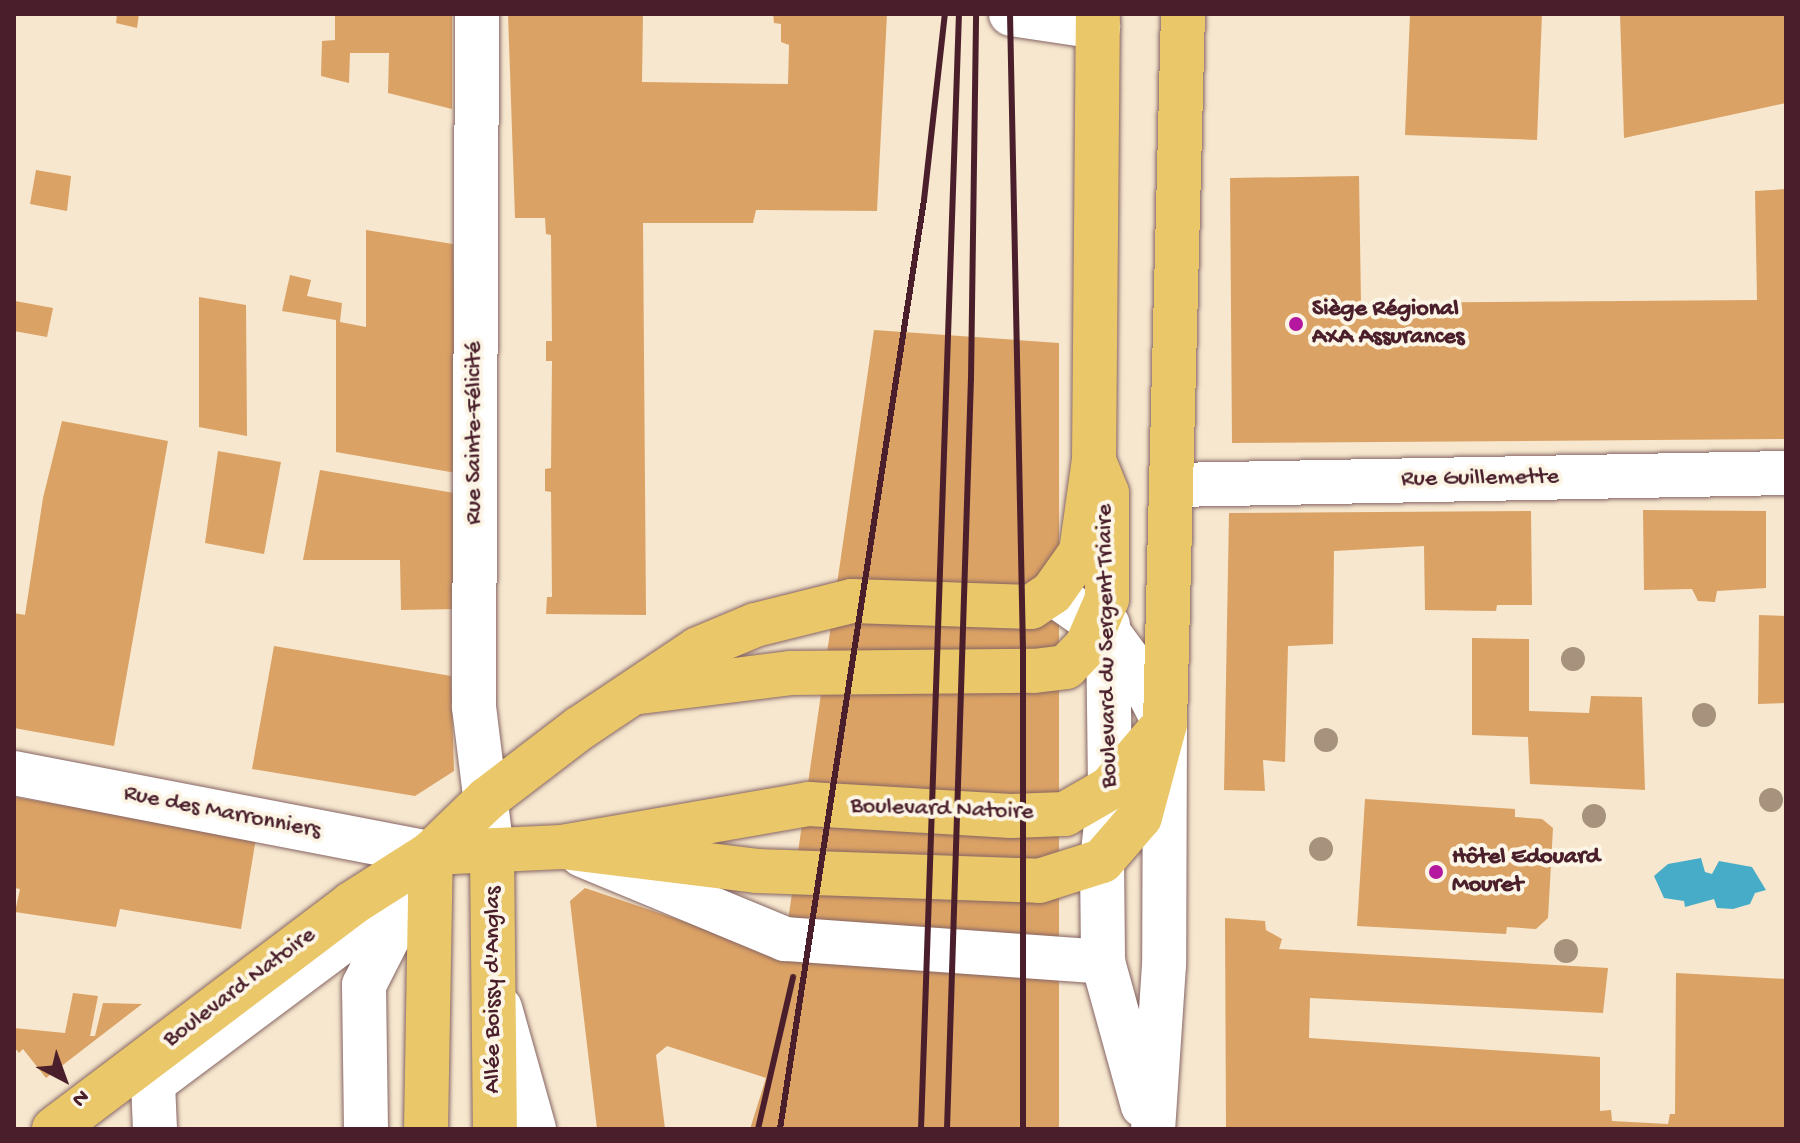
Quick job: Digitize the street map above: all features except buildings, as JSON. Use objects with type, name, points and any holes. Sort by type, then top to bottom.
[{"type":"main road","name":"Boulevard du Sergent Triaire","points":[[1165,724],[1183,14]]},
{"type":"main road","name":"Boulevard du Sergent Triaire","points":[[1098,20],[1094,460],[1107,493],[1108,639]]},
{"type":"main road","points":[[634,693],[698,649],[755,625],[841,603],[1031,607],[1052,593],[1081,552],[1094,460]]},
{"type":"main road","name":"Boulevard Natoire","points":[[54,1129],[351,904],[431,853],[487,799],[634,693],[790,673],[1034,671],[1066,667],[1108,639]]},
{"type":"main road","name":"Boulevard Natoire","points":[[431,853],[562,847],[809,804],[1011,816],[1065,814],[1110,788],[1165,724]]},
{"type":"main road","points":[[1102,861],[1140,817],[1165,724]]},
{"type":"main road","name":"Boulevard Natoire","points":[[562,847],[757,871],[1039,881],[1102,861]]},
{"type":"main road","name":"Allée Boissy d'Anglas","points":[[492,851],[496,996],[495,1129]]},
{"type":"main road","points":[[426,1129],[431,853]]},
{"type":"street","name":"Rue Sainte-Félicité","points":[[477,14],[474,707],[492,851]]},
{"type":"street","points":[[1011,14],[1098,20]]},
{"type":"street","name":"Rue Guillemette","points":[[1173,485],[1786,473]]},
{"type":"street","points":[[1052,593],[1108,639],[1165,724]]},
{"type":"street","name":"Boulevard du Sergent Triaire","points":[[1108,639],[1110,788],[1102,861],[1103,962],[1151,1129]]},
{"type":"street","name":"Boulevard du Sergent Triaire","points":[[1151,1129],[1164,965],[1165,724]]},
{"type":"street","name":"Rue des Marronniers","points":[[14,773],[431,853]]},
{"type":"street","points":[[562,847],[785,939],[1103,962]]},
{"type":"street","points":[[366,1129],[364,985],[431,853]]},
{"type":"street","name":"Boulevard Natoire","points":[[155,1129],[153,1083],[343,941],[431,853]]},
{"type":"street","points":[[496,996],[534,1129]]},
{"type":"water","points":[[1701,858],[1705,872],[1712,874],[1719,861],[1752,867],[1766,890],[1755,893],[1750,904],[1733,909],[1717,908],[1714,899],[1685,907],[1684,901],[1664,898],[1654,876],[1668,864]]},
{"type":"railway","points":[[780,1129],[924,200],[945,14]]},
{"type":"railway","points":[[921,1129],[959,14]]},
{"type":"railway","points":[[947,1129],[971,379],[976,14]]},
{"type":"railway","points":[[1010,14],[1023,651],[1023,1129]]},
{"type":"railway","points":[[758,1129],[793,977]]},
{"type":"place","name":"Siège Régional AXA Assurances","points":[[1296,324]]},
{"type":"place","name":"Hôtel Edouard Mouret","points":[[1436,872]]}]
